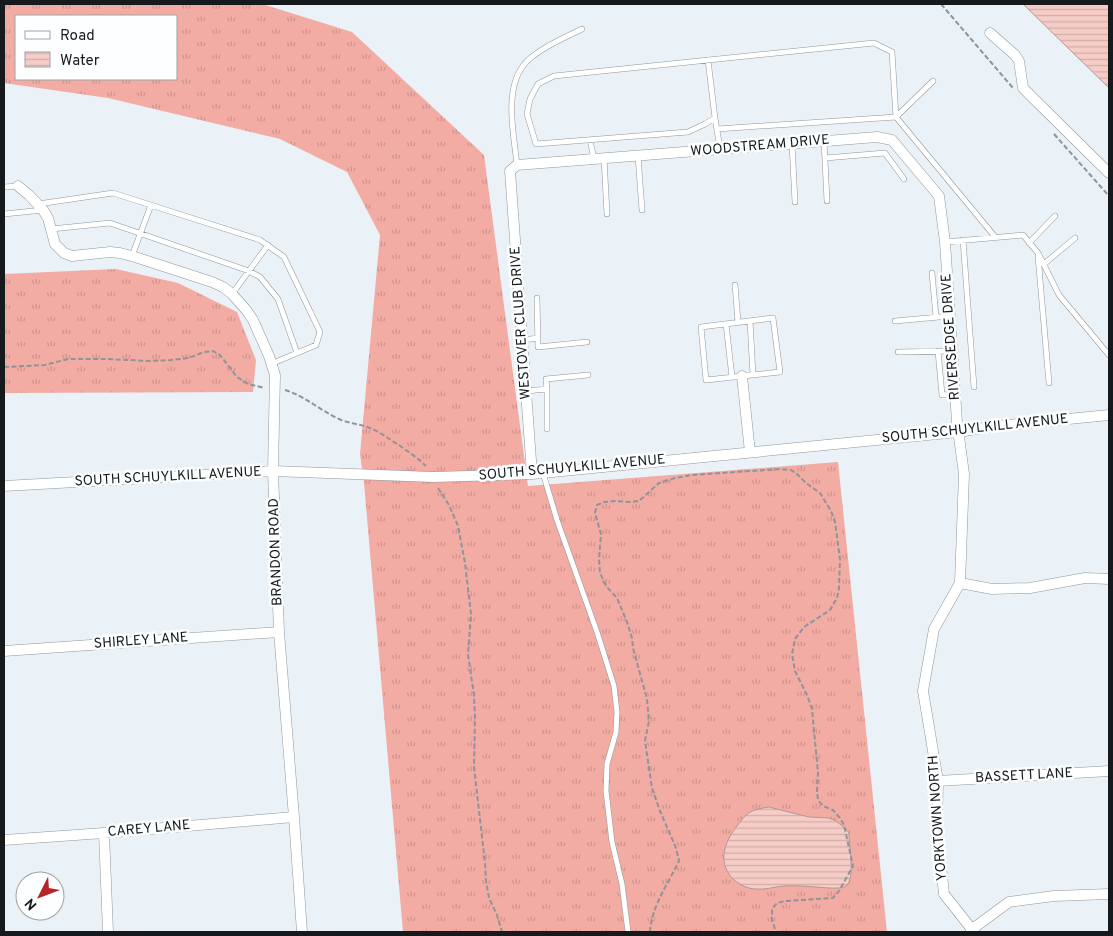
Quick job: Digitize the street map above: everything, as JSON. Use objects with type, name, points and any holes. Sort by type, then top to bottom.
[{"type":"street","points":[[990,33],[1015,55],[1019,61],[1023,88],[1109,173]]},
{"type":"street","name":"WOODSTREAM DRIVE","points":[[514,168],[599,159],[877,137],[892,140],[939,196],[945,242]]},
{"type":"street","name":"WESTOVER CLUB DRIVE","points":[[514,168],[526,391],[538,473]]},
{"type":"street","name":"BRANDON ROAD","points":[[18,186],[40,207],[48,218],[55,244],[64,253],[72,256],[110,252],[132,256],[223,287],[232,294],[253,320],[271,364],[275,375],[273,471],[279,632],[302,932]]},
{"type":"street","name":"RIVERSEDGE DRIVE","points":[[945,242],[958,432]]},
{"type":"street","points":[[742,376],[750,452]]},
{"type":"street","name":"SOUTH SCHUYLKILL AVENUE","points":[[4,486],[273,471],[433,477],[538,473],[1109,416]]},
{"type":"street","name":"YORKTOWN NORTH","points":[[958,432],[964,474],[960,582],[934,629],[923,691],[938,781],[937,829],[944,894],[972,931]]},
{"type":"street","points":[[960,582],[992,589],[1030,588],[1085,578],[1109,579]]},
{"type":"street","name":"SHIRLEY LANE","points":[[4,651],[279,632]]},
{"type":"street","name":"BASSETT LANE","points":[[938,781],[1109,771]]},
{"type":"street","name":"CAREY LANE","points":[[4,840],[294,817]]},
{"type":"street","points":[[104,833],[108,932]]},
{"type":"street","points":[[972,931],[1008,902],[1054,896],[1109,894]]},
{"type":"lane","points":[[514,168],[512,91],[515,80],[523,65],[532,56],[582,29]]},
{"type":"lane","points":[[715,118],[688,132],[536,144],[528,114],[530,99],[538,84],[554,76],[874,43],[892,52],[896,117],[996,238]]},
{"type":"lane","points":[[708,60],[720,149]]},
{"type":"lane","points":[[717,128],[896,117],[933,82]]},
{"type":"lane","points":[[590,140],[599,159],[607,214]]},
{"type":"lane","points":[[824,141],[827,201]]},
{"type":"lane","points":[[792,143],[795,202]]},
{"type":"lane","points":[[825,158],[885,153],[904,179]]},
{"type":"lane","points":[[638,156],[642,210]]},
{"type":"lane","points":[[4,187],[18,186]]},
{"type":"lane","points":[[4,214],[113,193],[260,240],[284,257],[320,332],[316,345],[271,364]]},
{"type":"lane","points":[[132,256],[151,205]]},
{"type":"lane","points":[[1029,243],[1055,216]]},
{"type":"lane","points":[[51,229],[110,224],[249,271],[260,277],[278,299],[297,353]]},
{"type":"lane","points":[[945,242],[1023,236],[1038,253],[1059,296],[1109,356]]},
{"type":"lane","points":[[1044,264],[1075,238]]},
{"type":"lane","points":[[962,240],[974,387]]},
{"type":"lane","points":[[232,294],[268,245]]},
{"type":"lane","points":[[1038,253],[1049,383]]},
{"type":"lane","points":[[932,274],[936,317]]},
{"type":"lane","points":[[735,285],[738,322]]},
{"type":"lane","points":[[537,298],[538,347],[587,342]]},
{"type":"lane","points":[[895,321],[950,316]]},
{"type":"lane","points":[[773,318],[780,372],[706,380],[701,327],[738,322],[773,318]]},
{"type":"lane","points":[[742,376],[750,321]]},
{"type":"lane","points":[[726,324],[742,376]]},
{"type":"lane","points":[[523,340],[538,338]]},
{"type":"lane","points":[[898,352],[952,350]]},
{"type":"lane","points":[[938,351],[942,394],[955,394]]},
{"type":"lane","points":[[547,429],[546,379],[588,375]]},
{"type":"lane","points":[[526,391],[547,389]]},
{"type":"lane","points":[[538,473],[597,632],[614,686],[617,712],[616,732],[607,764],[606,791],[612,842],[622,884],[628,932]]},
{"type":"path","points":[[4,367],[45,365],[68,360],[171,360],[189,358],[204,352],[213,351],[220,355],[237,377],[248,384],[295,393],[339,419],[354,425],[370,428],[384,435],[421,460],[428,468],[449,505],[458,526],[465,563],[471,614],[468,655],[473,682],[475,718],[474,767],[481,836],[486,863],[486,881],[489,898],[502,932]]},
{"type":"path","points":[[650,932],[654,910],[680,860],[652,788],[645,741],[649,721],[647,699],[627,622],[617,598],[606,586],[600,573],[601,534],[595,512],[597,505],[604,502],[639,501],[660,484],[675,478],[781,469],[791,470],[820,493],[831,511],[835,522],[840,559],[837,598],[830,610],[804,627],[795,639],[792,654],[795,671],[812,709],[818,773],[818,800],[823,806],[833,810],[844,825],[853,866],[833,898],[786,900],[777,903],[772,909],[772,920],[776,932]]},
{"type":"green space","points":[[4,4],[262,4],[352,32],[484,155],[528,486],[838,462],[887,932],[403,932],[360,454],[380,235],[347,172],[280,139],[108,98],[4,83]]},
{"type":"green space","points":[[116,269],[178,283],[237,312],[256,360],[253,392],[4,393],[4,274]]},
{"type":"water","points":[[1023,4],[1109,4],[1109,88]]},
{"type":"water","points":[[769,807],[809,817],[829,818],[846,829],[849,833],[851,868],[851,875],[847,885],[838,888],[783,886],[756,889],[743,886],[732,878],[727,871],[724,858],[724,851],[729,838],[748,813]]}]
